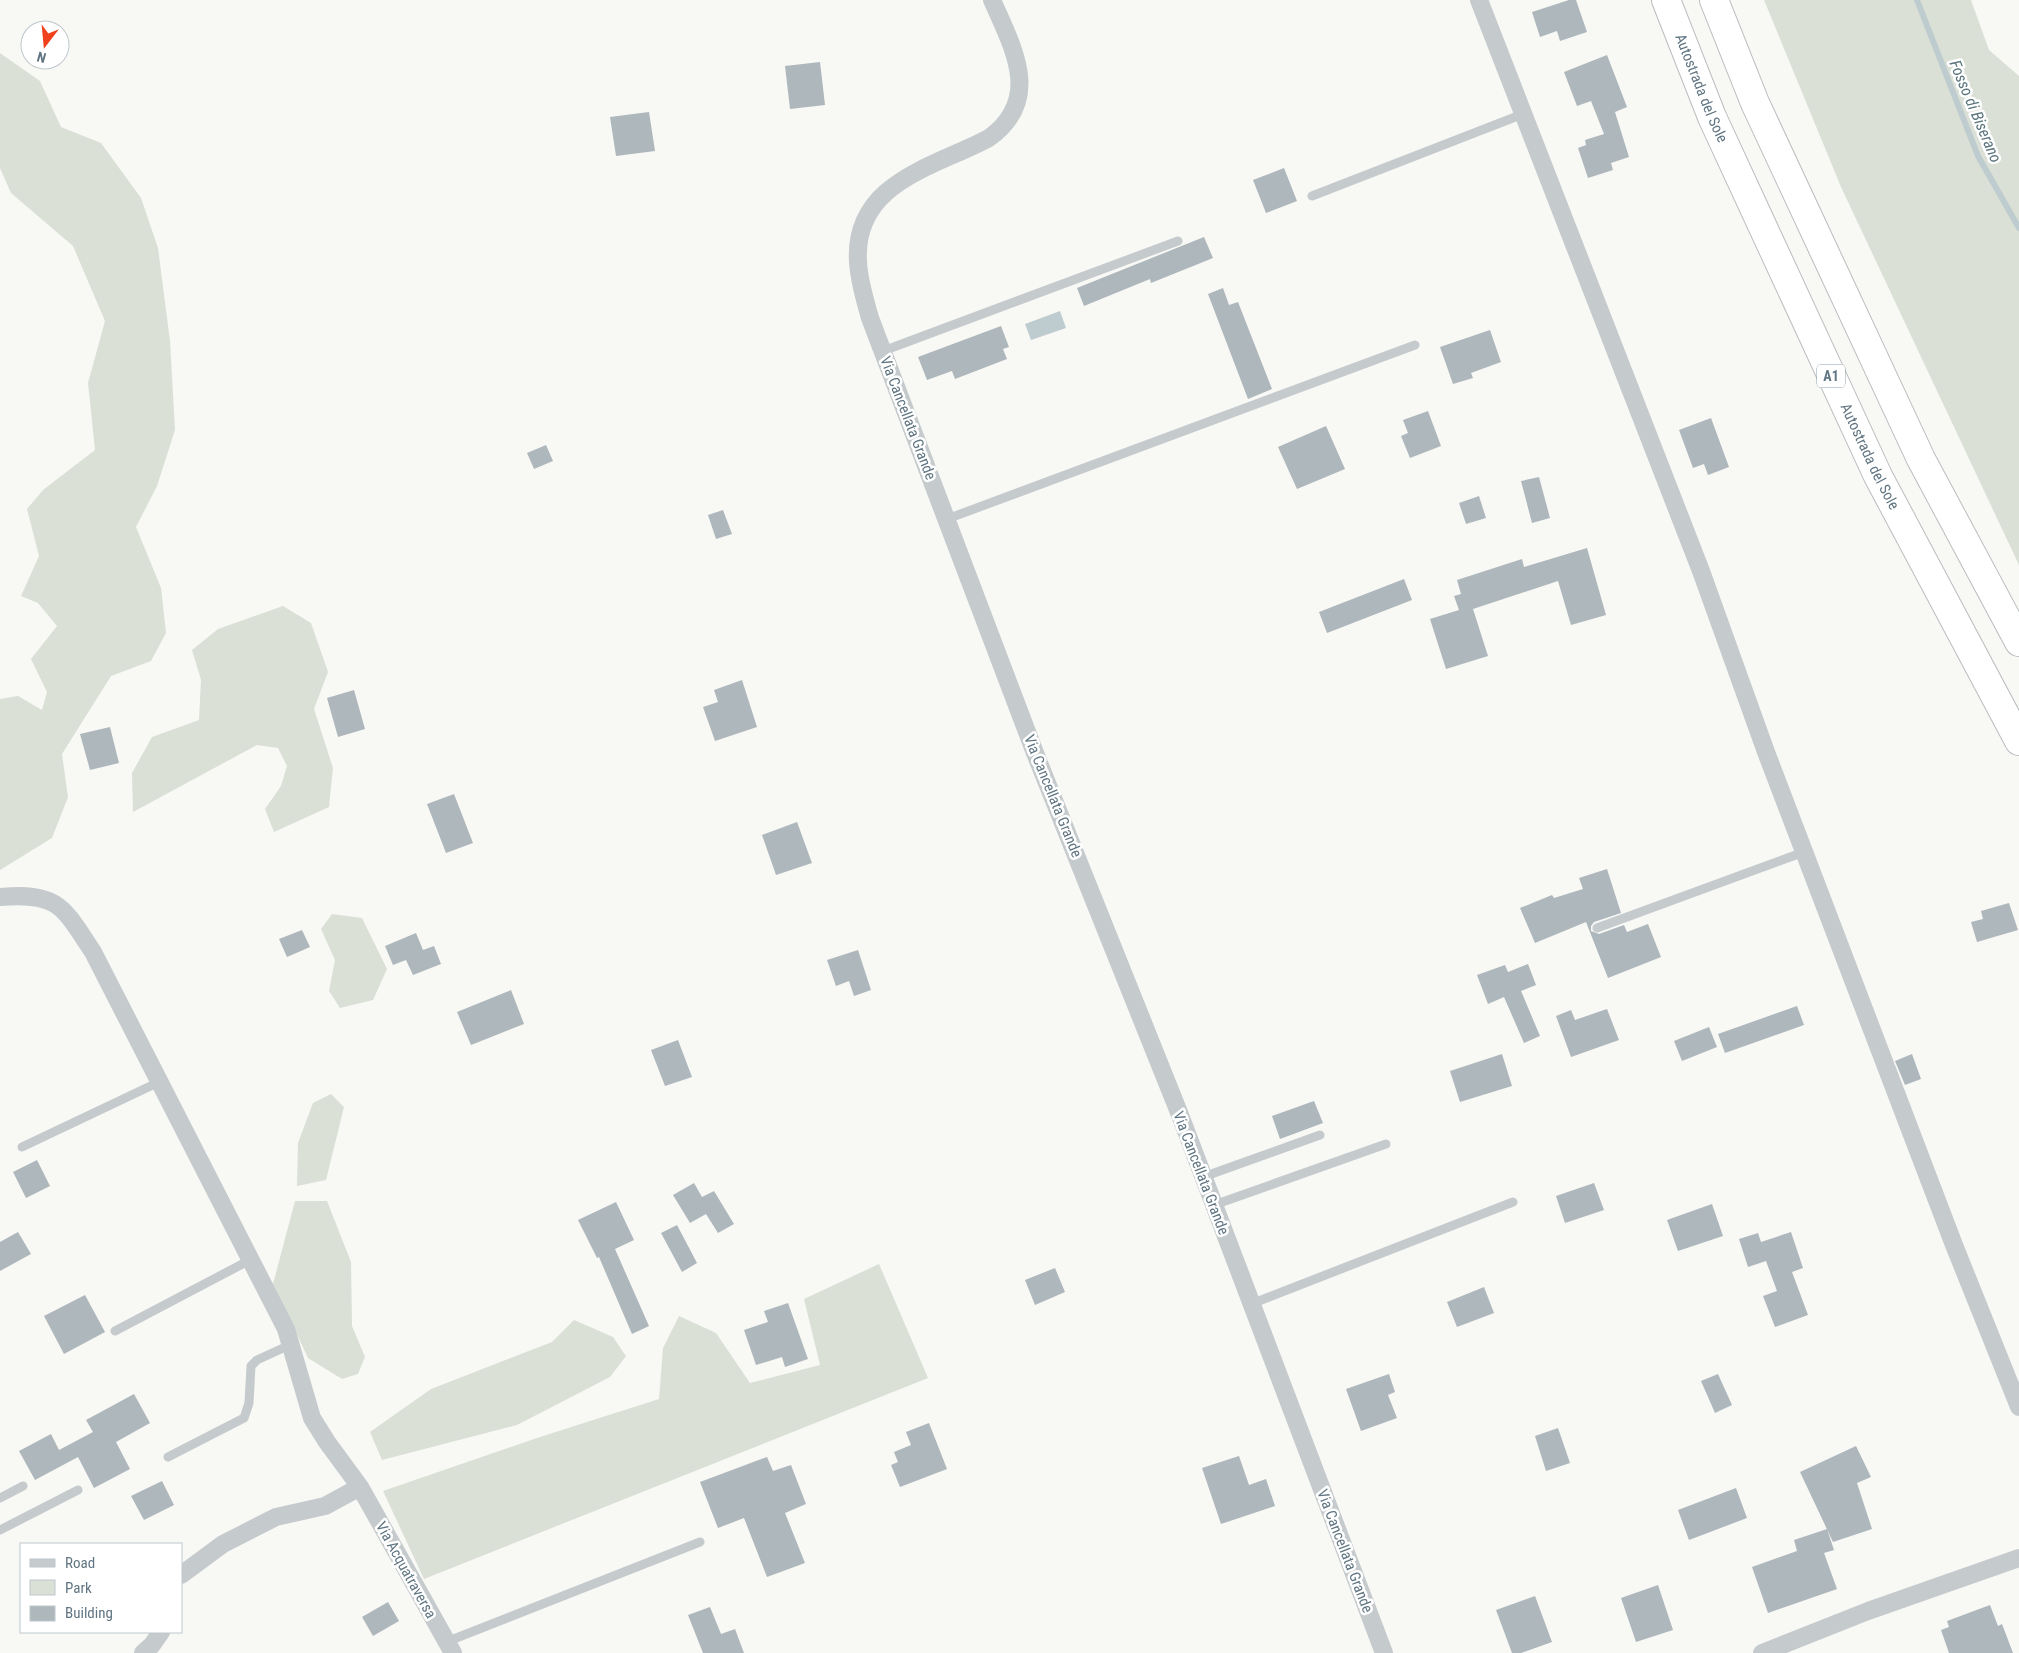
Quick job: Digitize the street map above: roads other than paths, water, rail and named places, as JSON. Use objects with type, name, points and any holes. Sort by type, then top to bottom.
[{"type":"highway","name":"Autostrada del Sole","points":[[1666,0],[1712,117],[1878,476],[2019,741]]},
{"type":"highway","points":[[1714,0],[1755,103],[1921,459],[2019,642]]},
{"type":"street","name":"Via Cancellata Grande","points":[[992,0],[1019,68],[1020,90],[1013,112],[999,131],[990,138],[914,172],[897,183],[876,203],[863,224],[858,243],[860,280],[870,318],[946,519],[1214,1205],[1384,1653]]},
{"type":"street","points":[[1479,0],[1701,571],[1804,852],[1954,1245],[2019,1407]]},
{"type":"street","name":"Via Acquatraversa","points":[[0,897],[40,898],[54,902],[64,909],[93,952],[292,1344],[312,1418],[360,1487],[449,1647]]},
{"type":"street","points":[[182,1574],[223,1544],[276,1517],[325,1506],[360,1487]]},
{"type":"street","points":[[1762,1653],[1868,1611],[2019,1558]]},
{"type":"street","points":[[143,1653],[152,1645],[160,1633]]},
{"type":"lane","points":[[1312,196],[1523,114]]},
{"type":"lane","points":[[883,352],[1178,241]]},
{"type":"lane","points":[[946,519],[1415,345]]},
{"type":"lane","points":[[1597,928],[1804,852]]},
{"type":"lane","points":[[22,1147],[160,1082]]},
{"type":"lane","points":[[1203,1177],[1320,1135]]},
{"type":"lane","points":[[1214,1205],[1386,1144]]},
{"type":"lane","points":[[1251,1304],[1513,1202]]},
{"type":"lane","points":[[115,1331],[250,1260]]},
{"type":"lane","points":[[168,1457],[244,1418],[249,1403],[252,1366],[257,1360],[292,1344]]},
{"type":"lane","points":[[0,1498],[23,1486]]},
{"type":"lane","points":[[0,1530],[78,1490]]},
{"type":"lane","points":[[449,1647],[700,1542]]},
{"type":"waterway","name":"Fosso di Biserano","points":[[1917,0],[1978,156],[2019,228]]}]
